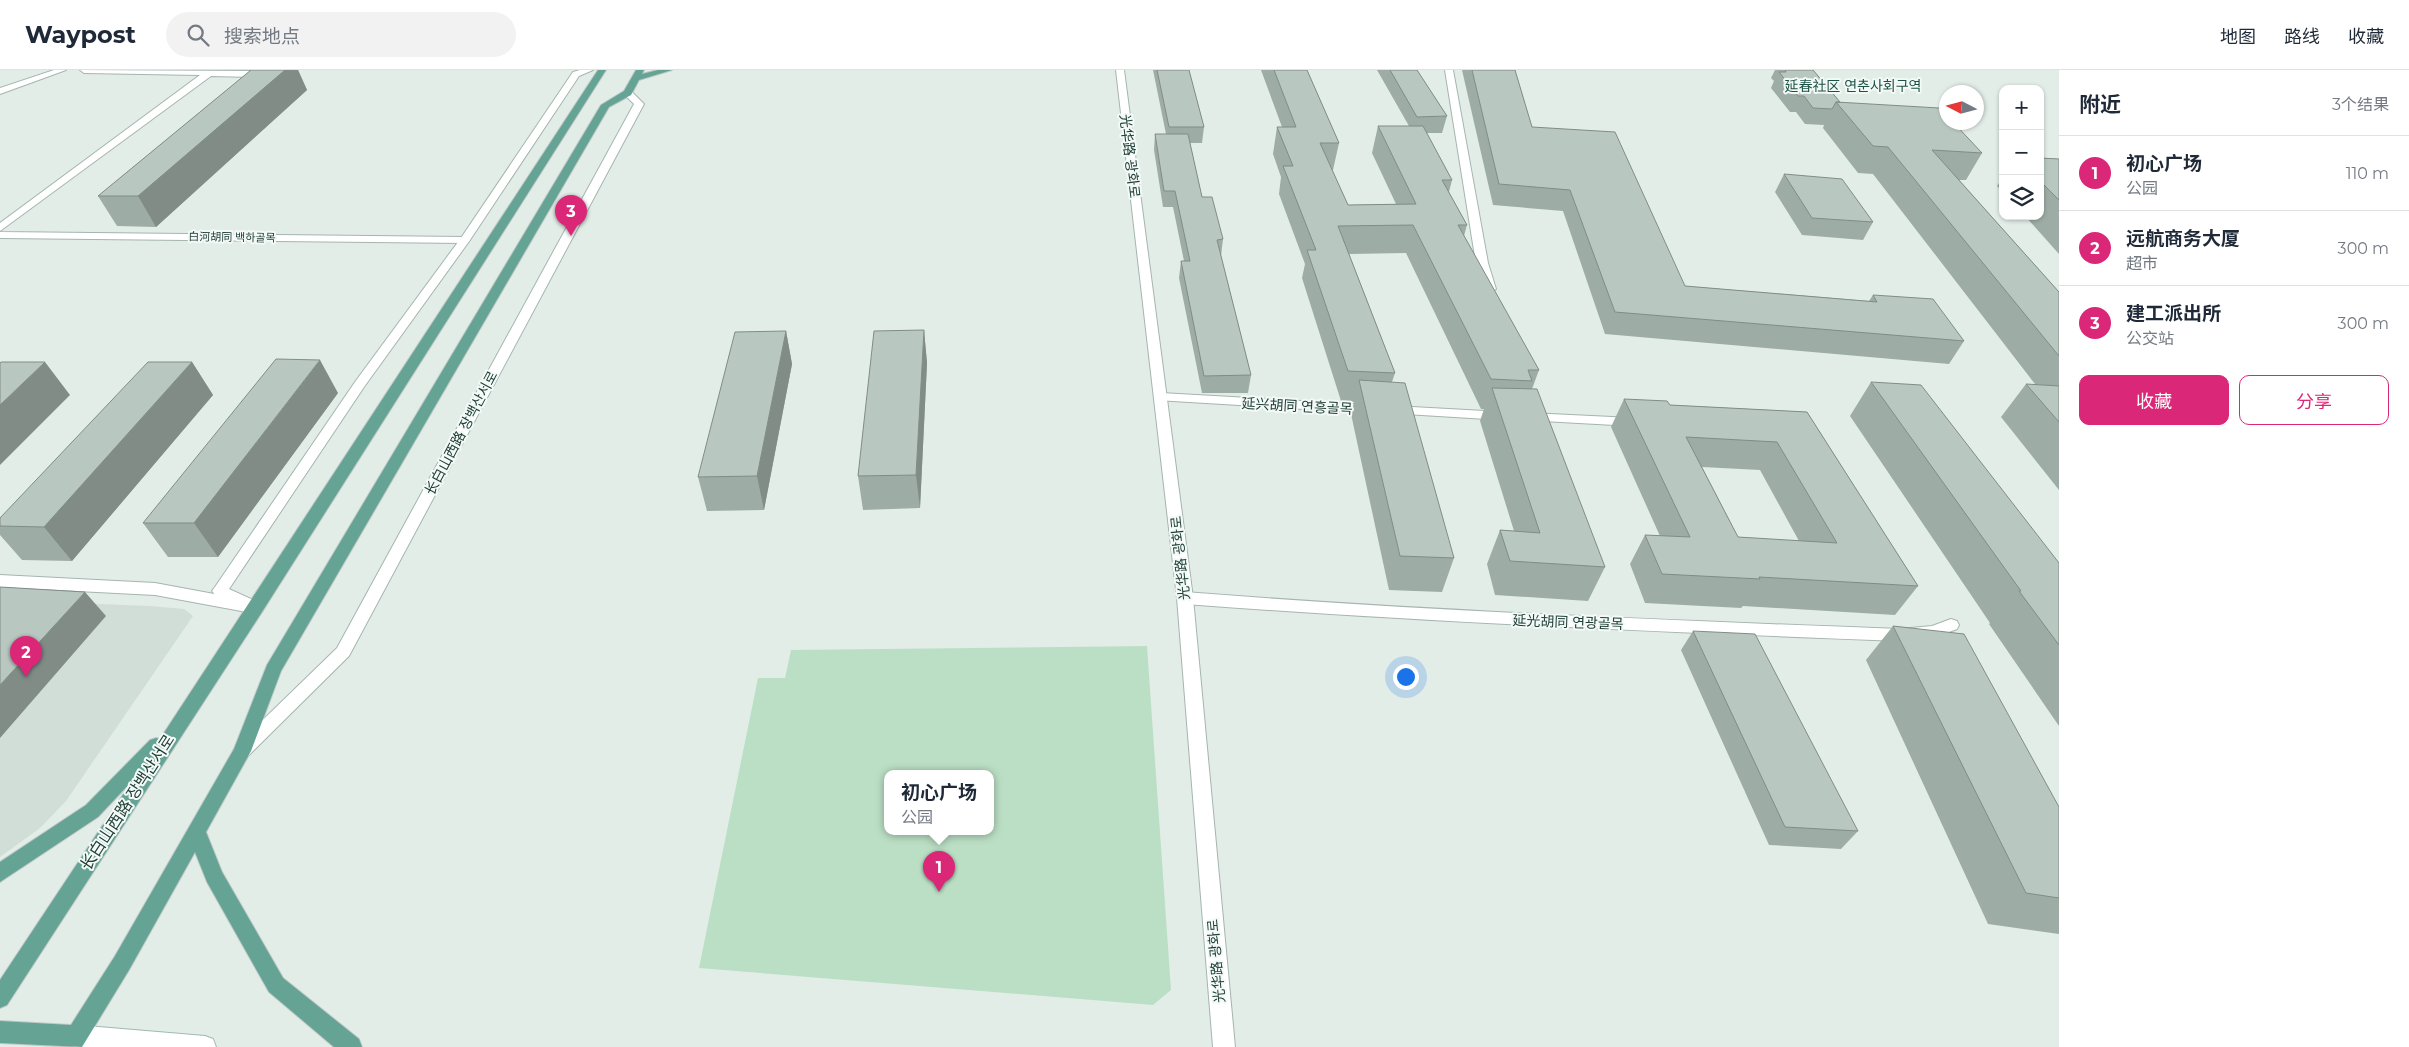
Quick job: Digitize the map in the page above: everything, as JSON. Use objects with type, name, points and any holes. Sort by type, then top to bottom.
[{"type":"main road","name":"长白山西路 장백산서로","points":[[0,998],[181,719],[256,608],[602,70]]},
{"type":"main road","points":[[628,93],[638,74],[668,70]]},
{"type":"main road","name":"长白山西路 장백산서로","points":[[73,1042],[122,963],[242,751],[273,670],[606,105],[628,93]]},
{"type":"main road","points":[[0,873],[92,811],[181,719]]},
{"type":"main road","points":[[197,832],[214,876],[276,985],[351,1047]]},
{"type":"main road","points":[[0,1032],[73,1042]]},
{"type":"street","points":[[0,91],[62,70]]},
{"type":"street","points":[[84,70],[252,74]]},
{"type":"street","points":[[256,608],[220,591],[359,386],[465,240],[576,74],[589,70]]},
{"type":"street","name":"光华路 광화로","points":[[1120,70],[1162,397],[1184,598],[1224,1047]]},
{"type":"street","points":[[1449,70],[1485,278],[1495,298]]},
{"type":"street","points":[[0,228],[210,73]]},
{"type":"street","name":"长白山西路 장백산서로","points":[[242,751],[343,652],[639,104],[628,93]]},
{"type":"street","name":"白河胡同 백하골목","points":[[0,234],[465,240]]},
{"type":"street","name":"延兴胡同 연흥골목","points":[[1162,397],[1547,414],[1646,423]]},
{"type":"street","points":[[0,581],[155,589],[256,608]]},
{"type":"street","name":"延光胡同 연광골목","points":[[1184,598],[1298,608],[1475,618],[1900,635],[1933,632],[1951,625]]},
{"type":"street","points":[[73,1042],[205,1047]]},
{"type":"shaded area","points":[[0,600],[150,606],[184,609],[193,616],[66,801],[40,828],[0,857]]},
{"type":"green space","points":[[1147,646],[1171,990],[1153,1005],[699,968],[758,678],[785,678],[791,650]]},
{"type":"building","points":[[251,70],[285,70],[138,196],[98,196]]},
{"type":"building","points":[[1157,70],[1189,70],[1204,127],[1169,127]]},
{"type":"building","points":[[1274,70],[1307,70],[1339,143],[1320,143],[1348,205],[1416,204],[1378,126],[1423,126],[1452,180],[1442,180],[1467,225],[1458,225],[1539,370],[1528,370],[1532,381],[1491,379],[1413,225],[1338,226],[1395,373],[1348,371],[1307,250],[1316,250],[1283,166],[1293,166],[1277,127],[1296,127]]},
{"type":"building","points":[[1390,70],[1417,70],[1447,116],[1417,117]]},
{"type":"building","points":[[1472,70],[1515,70],[1532,127],[1615,132],[1685,286],[1877,302],[1873,295],[1933,299],[1964,341],[1615,312],[1570,190],[1499,184]]},
{"type":"building","points":[[1785,70],[1813,70],[1840,102],[1836,102],[1832,109],[1813,108],[1804,96],[1798,96],[1779,72],[1786,72]]},
{"type":"building","points":[[1836,102],[1939,108],[1939,130],[1960,130],[1982,153],[1932,150],[2059,292],[2059,356],[1888,147],[1873,146]]},
{"type":"building","points":[[1155,134],[1188,134],[1202,197],[1212,197],[1223,239],[1217,240],[1251,375],[1204,376],[1181,261],[1190,261],[1175,191],[1164,191]]},
{"type":"building","points":[[2044,158],[2059,159],[2059,200],[2044,185]]},
{"type":"building","points":[[1784,174],[1842,179],[1873,222],[1812,218]]},
{"type":"building","points":[[924,330],[916,475],[858,476],[874,331]]},
{"type":"building","points":[[786,331],[757,476],[698,477],[735,332]]},
{"type":"building","points":[[276,359],[320,360],[194,523],[143,523]]},
{"type":"building","points":[[1,362],[45,362],[0,405]]},
{"type":"building","points":[[148,362],[192,362],[44,527],[0,526],[0,518]]},
{"type":"building","points":[[1359,380],[1405,383],[1454,558],[1400,556]]},
{"type":"building","points":[[1871,382],[1921,385],[2059,563],[2059,645],[2019,591],[2021,591]]},
{"type":"building","points":[[2026,384],[2059,386],[2059,422]]},
{"type":"building","points":[[1492,388],[1537,389],[1605,567],[1510,561],[1500,530],[1540,533]]},
{"type":"building","points":[[1624,399],[1667,401],[1670,405],[1807,412],[1918,586],[1759,577],[1760,579],[1662,574],[1645,535],[1690,537]],"holes":[[[1686,437],[1777,442],[1837,543],[1738,537]]]},
{"type":"building","points":[[0,587],[85,592],[0,685]]},
{"type":"building","points":[[1893,626],[1964,634],[2059,807],[2059,898],[2026,893]]},
{"type":"building","points":[[1693,631],[1755,634],[1858,831],[1785,827]]},
{"type":"place","name":"建工派出所","points":[[571,236]]},
{"type":"place","name":"远航商务大厦","points":[[26,677]]},
{"type":"place","name":"初心广场","points":[[939,892]]},
{"type":"district","name":"延春社区 연춘사회구역","points":[[1853,86]]}]
